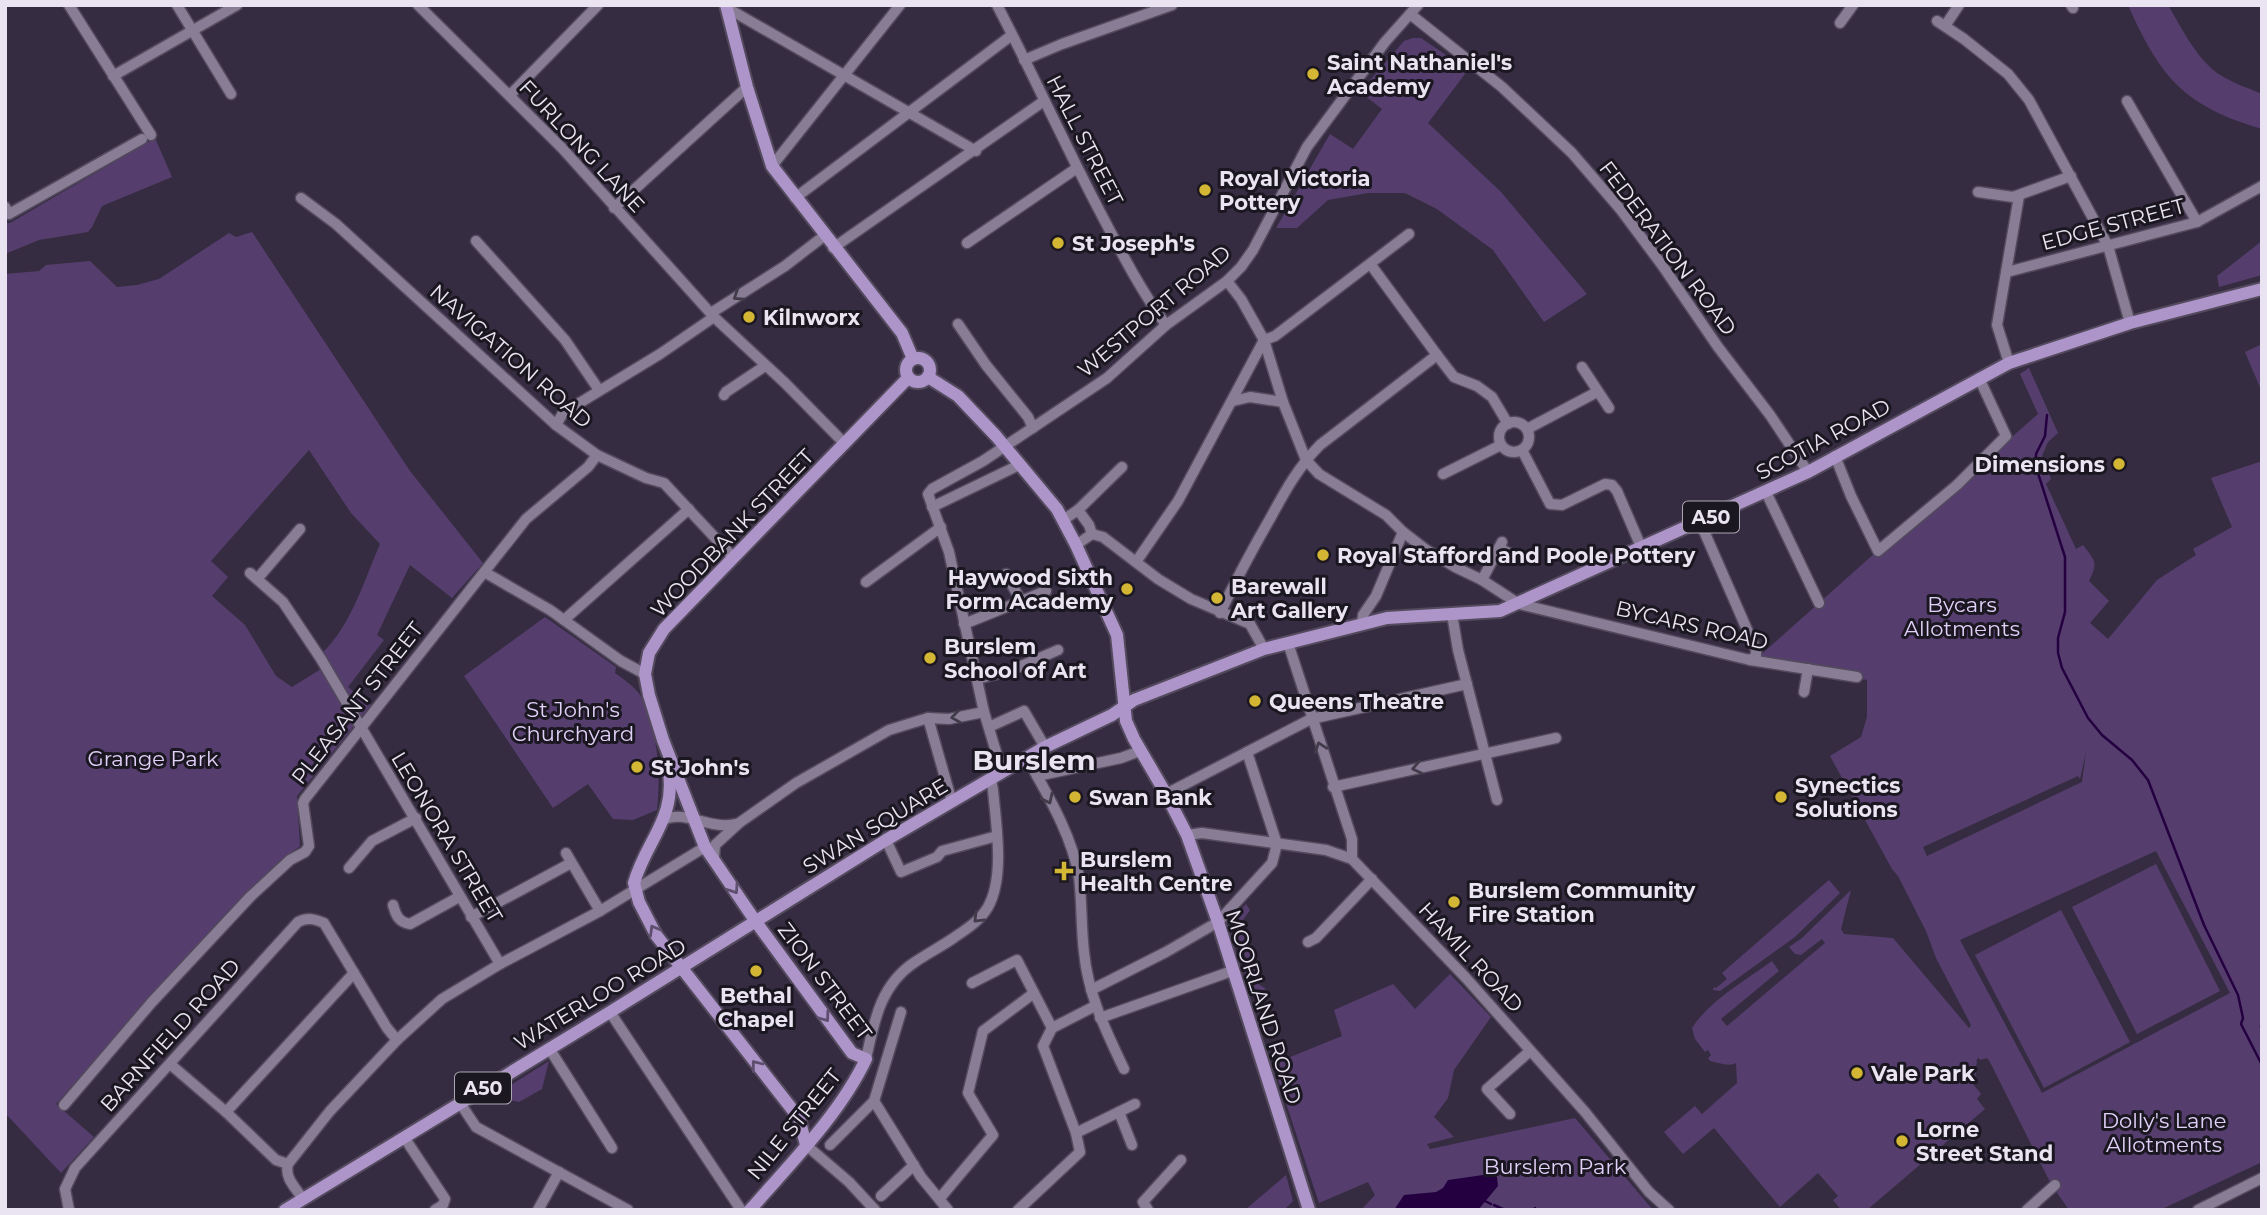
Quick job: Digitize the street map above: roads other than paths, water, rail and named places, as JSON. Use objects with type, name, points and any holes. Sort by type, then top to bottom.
[{"type":"main road","points":[[726,7],[772,166],[833,248],[902,333],[913,359]]},
{"type":"main road","name":"SCOTIA ROAD","points":[[1363,624],[1387,618],[1500,611],[1519,604],[1808,472],[2008,363],[2130,323],[2262,289]]},
{"type":"main road","points":[[913,359],[921,359],[928,364],[928,377],[918,382],[908,378],[906,368],[913,359]]},
{"type":"main road","name":"MOORLAND ROAD","points":[[928,377],[958,396],[1004,446],[1063,520],[1076,545],[1117,635],[1126,721],[1187,835],[1309,1210]]},
{"type":"main road","name":"WOODBANK STREET","points":[[645,674],[649,653],[664,629],[908,378]]},
{"type":"main road","name":"A50","points":[[1125,705],[1264,649],[1363,624]]},
{"type":"main road","points":[[645,674],[670,775],[665,819],[634,883],[639,902],[656,935],[799,1118],[807,1124],[821,1125]]},
{"type":"main road","name":"SWAN SQUARE","points":[[756,922],[886,840],[1045,747],[1112,715],[1125,705]]},
{"type":"main road","name":"ZION STREET","points":[[663,740],[705,847],[852,1054],[866,1059]]},
{"type":"main road","name":"WATERLOO ROAD","points":[[285,1210],[756,922]]},
{"type":"main road","name":"NILE STREET","points":[[750,1210],[806,1146],[856,1080],[866,1059]]},
{"type":"main road","points":[[799,1118],[806,1146]]},
{"type":"street","points":[[7,210],[147,137],[69,5]]},
{"type":"street","points":[[177,5],[231,94]]},
{"type":"street","points":[[113,76],[237,5]]},
{"type":"street","name":"FURLONG LANE","points":[[418,5],[562,148],[712,315],[844,443]]},
{"type":"street","points":[[772,166],[900,5]]},
{"type":"street","name":"HALL STREET","points":[[997,5],[1143,294],[1166,324]]},
{"type":"street","points":[[1024,60],[1172,5]]},
{"type":"street","name":"WESTPORT ROAD","points":[[932,507],[929,491],[1033,428],[1107,378],[1166,324],[1227,281],[1241,267],[1253,250],[1307,147],[1385,42],[1418,5]]},
{"type":"street","points":[[1840,23],[1853,5]]},
{"type":"street","points":[[1959,5],[1941,23],[2000,68],[2029,100],[2108,246],[2130,323]]},
{"type":"street","points":[[510,96],[595,6]]},
{"type":"street","points":[[726,7],[976,151]]},
{"type":"street","name":"FEDERATION ROAD","points":[[1410,14],[1502,87],[1580,163],[1621,210],[1770,415],[1808,472]]},
{"type":"street","points":[[795,198],[1012,34]]},
{"type":"street","points":[[614,208],[747,87]]},
{"type":"street","points":[[833,248],[976,151],[1044,101]]},
{"type":"street","points":[[2127,101],[2197,222]]},
{"type":"street","points":[[967,243],[1077,168]]},
{"type":"street","points":[[1978,192],[2019,196],[2071,176]]},
{"type":"street","name":"EDGE STREET","points":[[2007,272],[2197,222],[2262,186]]},
{"type":"street","points":[[2008,363],[1997,325],[2019,196]]},
{"type":"street","name":"NAVIGATION ROAD","points":[[301,198],[336,224],[556,425],[597,455],[664,484],[733,557]]},
{"type":"street","points":[[1136,562],[1178,501],[1186,482],[1196,474],[1264,340],[1275,336],[1409,234]]},
{"type":"street","points":[[556,425],[563,413],[660,354],[824,236]]},
{"type":"street","points":[[476,241],[565,340],[599,390]]},
{"type":"street","points":[[1371,265],[1454,377],[1477,386],[1492,397],[1508,424]]},
{"type":"street","points":[[1227,281],[1241,299],[1264,340],[1283,402],[1306,460]]},
{"type":"street","points":[[958,324],[1028,417],[1033,428]]},
{"type":"street","points":[[1220,613],[1251,551],[1294,475],[1306,460],[1320,445],[1437,355]]},
{"type":"street","points":[[724,395],[765,366]]},
{"type":"street","points":[[1582,367],[1609,408]]},
{"type":"street","points":[[1835,456],[1878,551],[1957,485],[2006,436],[1979,378]]},
{"type":"street","points":[[1528,429],[1597,392]]},
{"type":"street","points":[[1233,401],[1250,397],[1283,402]]},
{"type":"street","points":[[1516,422],[1528,429],[1529,443],[1522,450],[1509,452],[1501,445],[1499,434],[1508,424],[1516,422]]},
{"type":"street","points":[[1443,474],[1501,445]]},
{"type":"street","points":[[1522,450],[1550,503],[1562,505],[1605,484],[1612,485],[1642,549]]},
{"type":"street","name":"PLEASANT STREET","points":[[64,1105],[152,1002],[250,897],[290,860],[305,852],[309,846],[303,803],[526,519],[588,467],[597,455]]},
{"type":"street","name":"BYCARS ROAD","points":[[1306,460],[1319,474],[1385,515],[1403,532],[1455,567],[1482,580],[1519,604],[1750,660],[1857,677]]},
{"type":"street","points":[[1005,771],[984,712],[949,552],[932,507],[1019,465]]},
{"type":"street","points":[[1063,520],[1078,510],[1122,467]]},
{"type":"street","points":[[1766,492],[1819,603]]},
{"type":"street","points":[[564,620],[689,509]]},
{"type":"street","points":[[1078,510],[1092,534]]},
{"type":"street","points":[[1700,522],[1756,650],[1756,656],[1750,660]]},
{"type":"street","points":[[872,583],[940,527]]},
{"type":"street","name":"LEONORA STREET","points":[[300,529],[254,575],[283,602],[326,668],[500,964]]},
{"type":"street","points":[[1363,624],[1363,615],[1376,596],[1403,532]]},
{"type":"street","points":[[1076,545],[1092,534],[1103,537],[1158,579],[1220,613],[1250,624],[1264,649]]},
{"type":"street","points":[[1482,580],[1501,543],[1514,556]]},
{"type":"street","points":[[486,573],[564,620],[621,661],[645,674]]},
{"type":"street","points":[[1006,574],[1021,601]]},
{"type":"street","points":[[964,624],[1046,591]]},
{"type":"street","points":[[1452,614],[1497,800]]},
{"type":"street","points":[[1288,643],[1352,839],[1352,859]]},
{"type":"street","points":[[977,679],[1012,670],[1058,650]]},
{"type":"street","points":[[1804,692],[1805,668]]},
{"type":"street","points":[[1166,794],[1311,719],[1467,684]]},
{"type":"street","points":[[989,727],[1024,711],[1045,747]]},
{"type":"street","points":[[714,859],[715,845],[738,823],[796,783],[889,730],[928,718],[949,719],[984,712]]},
{"type":"street","points":[[928,718],[952,802]]},
{"type":"street","points":[[1333,787],[1556,738]]},
{"type":"street","points":[[1037,776],[1121,758],[1140,751]]},
{"type":"street","points":[[1091,990],[1166,952],[1217,922],[1274,859],[1277,844],[1247,752]]},
{"type":"street","points":[[1027,758],[1068,841],[1079,876],[1084,955],[1091,990],[1100,1018],[1124,1069]]},
{"type":"street","name":"NILE STREET","points":[[866,1059],[883,997],[903,972],[974,924],[989,906],[997,867],[997,836],[991,779]]},
{"type":"street","points":[[665,819],[677,815],[718,826],[738,823]]},
{"type":"street","points":[[349,868],[372,841],[415,818]]},
{"type":"street","name":"HAMIL ROAD","points":[[1187,835],[1202,833],[1326,850],[1352,859],[1466,978],[1585,1112],[1649,1192],[1669,1210]]},
{"type":"street","points":[[886,840],[901,872],[937,857],[942,851],[997,836]]},
{"type":"street","points":[[303,1199],[288,1178],[288,1164],[330,1111],[397,1040],[442,999],[500,964],[600,911],[705,847]]},
{"type":"street","points":[[471,917],[569,858],[600,911]]},
{"type":"street","points":[[1308,942],[1316,938],[1372,879]]},
{"type":"street","points":[[393,905],[397,917],[403,923],[410,924],[459,897]]},
{"type":"street","name":"BARNFIELD ROAD","points":[[69,1210],[65,1189],[75,1168],[298,922],[313,918],[324,923],[354,973]]},
{"type":"street","points":[[972,983],[1017,960],[1052,1028]]},
{"type":"street","points":[[1100,1018],[1232,971]]},
{"type":"street","points":[[226,1112],[354,973],[397,1040]]},
{"type":"street","points":[[940,1198],[993,1135],[968,1093],[983,1031],[1034,993]]},
{"type":"street","points":[[1018,1210],[1080,1152],[1076,1133],[1043,1046],[1052,1028],[1095,1006]]},
{"type":"street","points":[[610,1012],[741,1210]]},
{"type":"street","points":[[830,1145],[874,1101],[901,1012]]},
{"type":"street","points":[[549,1048],[612,1148]]},
{"type":"street","points":[[1510,1114],[1487,1089],[1530,1051]]},
{"type":"street","points":[[170,1064],[276,1160],[288,1164]]},
{"type":"street","points":[[874,1101],[914,1166],[948,1210]]},
{"type":"street","points":[[460,1103],[476,1127],[628,1210]]},
{"type":"street","points":[[1076,1133],[1135,1104]]},
{"type":"street","points":[[1119,1112],[1132,1145]]},
{"type":"street","points":[[404,1137],[445,1202],[435,1210]]},
{"type":"street","points":[[806,1146],[849,1182],[875,1210]]},
{"type":"street","points":[[1146,1206],[1181,1160]]},
{"type":"street","points":[[881,1196],[914,1166]]},
{"type":"street","points":[[538,1210],[559,1172]]},
{"type":"street","points":[[2198,1210],[2262,1178]]},
{"type":"street","points":[[2027,1210],[2055,1185]]},
{"type":"waterway","points":[[2047,415],[2045,436],[2036,454],[2036,467],[2065,557],[2065,612],[2058,638],[2062,668],[2088,718],[2102,735],[2132,760],[2148,780],[2204,925],[2238,995],[2243,1018],[2241,1024],[2262,1065]]},
{"type":"waterway","points":[[1485,1201],[1491,1204]]},
{"type":"waterway","points":[[1494,1205],[1505,1210]]},
{"type":"place","name":"Saint Nathaniel's Academy","points":[[1313,74]]},
{"type":"place","name":"Royal Victoria Pottery","points":[[1205,190]]},
{"type":"place","name":"St Joseph's","points":[[1058,243]]},
{"type":"place","name":"Kilnworx","points":[[749,317]]},
{"type":"place","name":"Dimensions","points":[[2119,464]]},
{"type":"place","name":"Royal Stafford and Poole Pottery","points":[[1323,555]]},
{"type":"place","name":"Haywood Sixth Form Academy","points":[[1127,589]]},
{"type":"place","name":"Barewall Art Gallery","points":[[1217,598]]},
{"type":"place","name":"Burslem School of Art","points":[[930,658]]},
{"type":"place","name":"Queens Theatre","points":[[1255,701]]},
{"type":"place","name":"St John's","points":[[637,767]]},
{"type":"place","name":"Swan Bank","points":[[1075,797]]},
{"type":"place","name":"Synectics Solutions","points":[[1781,797]]},
{"type":"place","name":"Burslem Health Centre","points":[[1064,871]]},
{"type":"place","name":"Burslem Community Fire Station","points":[[1454,902]]},
{"type":"place","name":"Bethal Chapel","points":[[756,971]]},
{"type":"place","name":"Vale Park","points":[[1857,1073]]},
{"type":"place","name":"Lorne Street Stand","points":[[1902,1141]]},
{"type":"district","name":"Burslem","points":[[1034,760]]},
{"type":"park label","name":"Bycars Allotments","points":[[1962,616]]},
{"type":"park label","name":"St John's Churchyard","points":[[573,721]]},
{"type":"park label","name":"Grange Park","points":[[153,758]]},
{"type":"park label","name":"Dolly's Lane Allotments","points":[[2164,1132]]},
{"type":"park label","name":"Burslem Park","points":[[1555,1166]]}]
